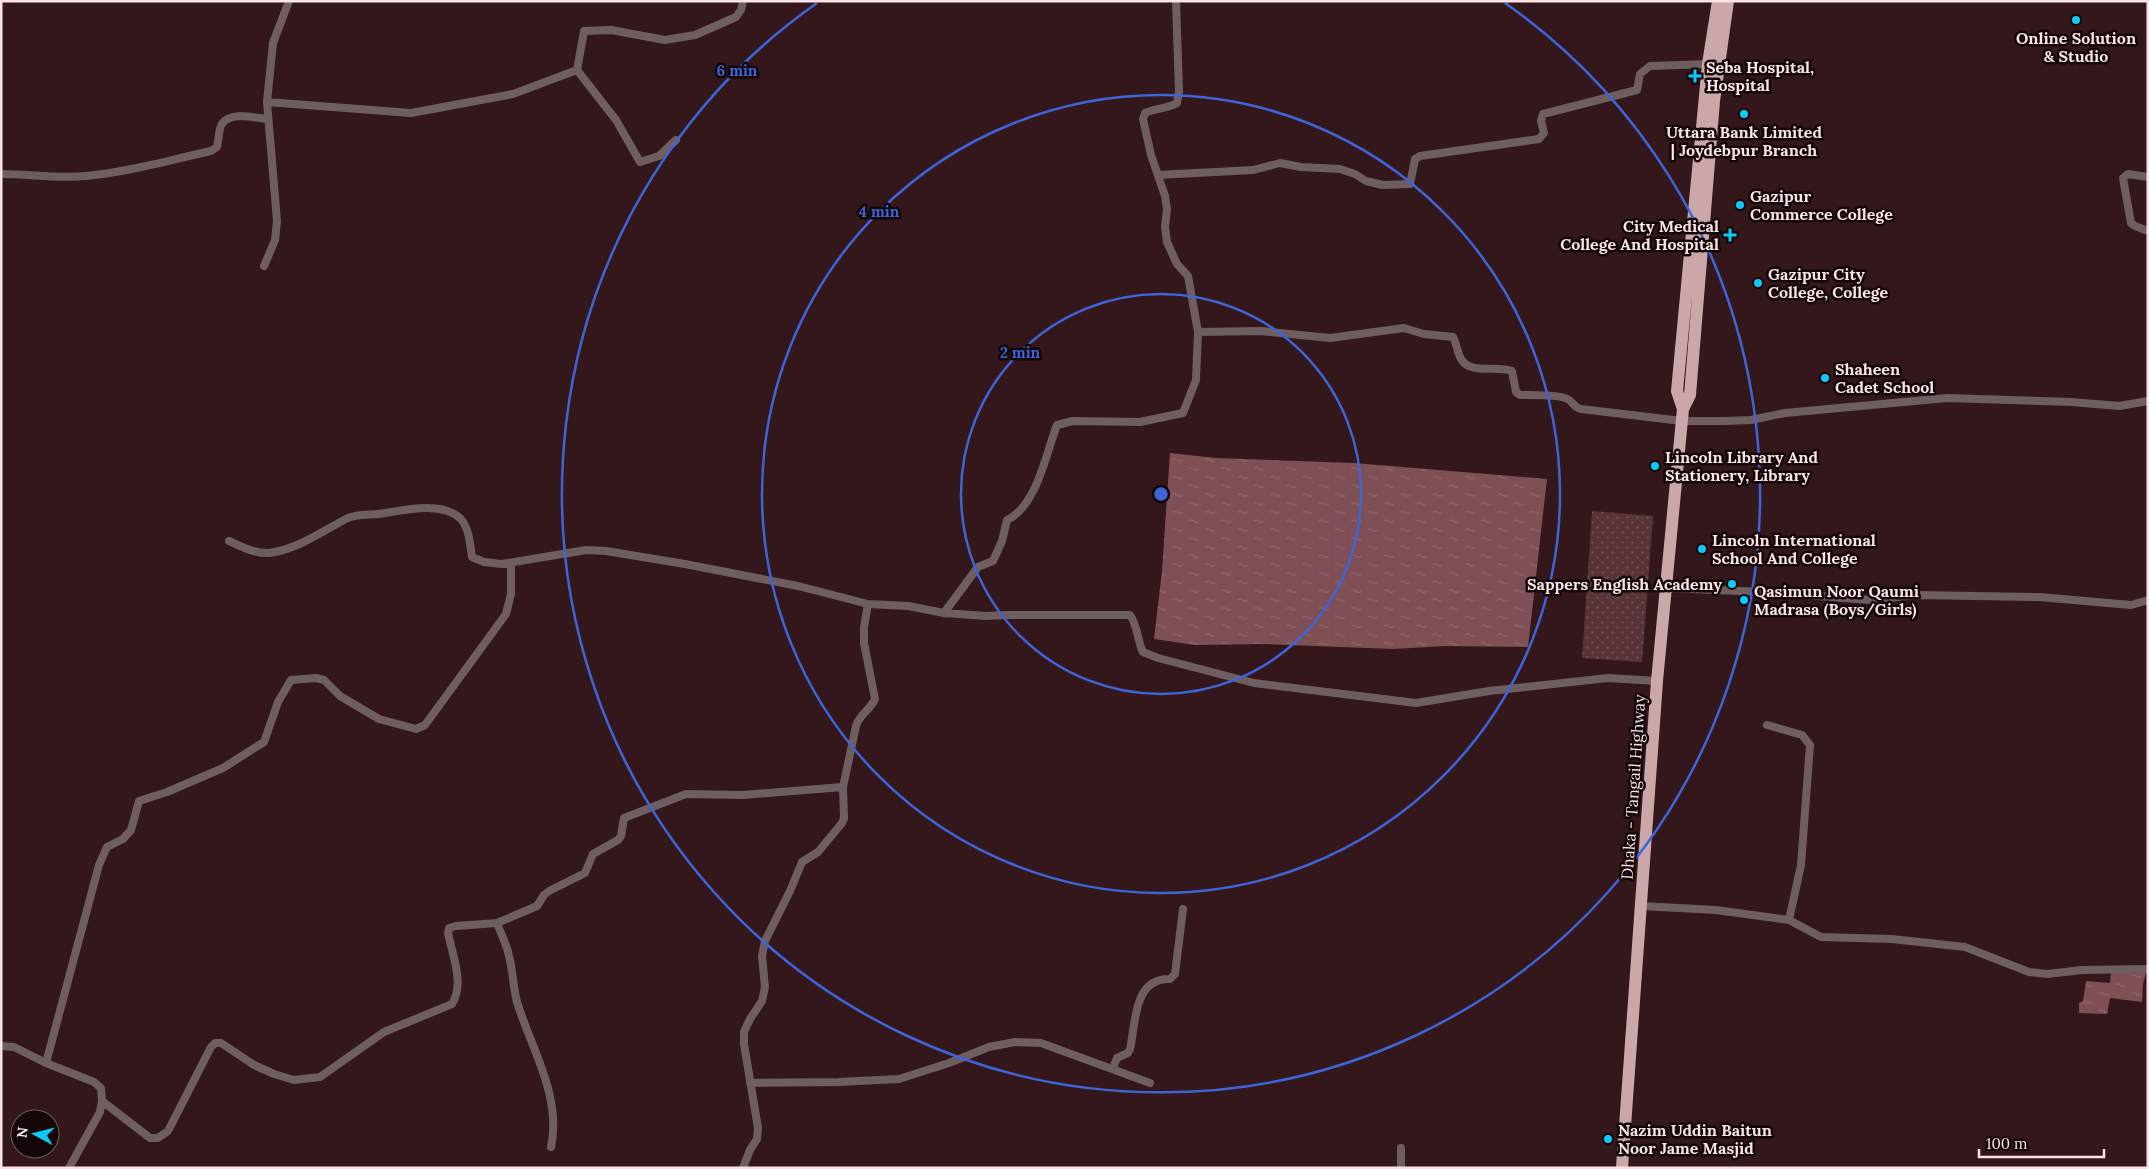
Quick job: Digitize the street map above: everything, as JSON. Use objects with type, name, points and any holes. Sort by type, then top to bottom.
[{"type":"highway","name":"Dhaka - Tangail Highway","points":[[1683,415],[1677,391],[1708,64],[1718,1]]},
{"type":"highway","name":"Dhaka - Tangail Highway","points":[[1622,1168],[1657,681],[1683,415],[1690,395],[1714,101],[1728,1]]},
{"type":"street","points":[[264,266],[275,240],[277,222],[267,102],[273,43],[289,1]]},
{"type":"street","points":[[676,140],[659,156],[640,162],[616,120],[577,70],[584,31],[611,30],[665,40],[696,35],[736,17],[741,10],[743,1]]},
{"type":"street","points":[[944,613],[978,567],[994,561],[999,551],[1007,520],[1015,516],[1028,501],[1046,460],[1057,425],[1074,421],[1140,422],[1183,413],[1196,380],[1198,332],[1188,276],[1177,264],[1167,242],[1164,227],[1167,209],[1165,196],[1143,119],[1145,113],[1169,108],[1177,103],[1179,91],[1176,1]]},
{"type":"street","points":[[1158,175],[1252,170],[1280,163],[1301,167],[1340,169],[1355,174],[1366,181],[1383,185],[1410,184],[1415,159],[1420,156],[1539,138],[1544,133],[1541,121],[1543,114],[1637,90],[1640,74],[1650,66],[1708,64]]},
{"type":"street","points":[[267,102],[411,113],[513,94],[577,70]]},
{"type":"street","points":[[1,174],[56,177],[86,176],[127,170],[211,151],[217,147],[222,124],[228,118],[268,119]]},
{"type":"street","points":[[2148,177],[2128,174],[2123,178],[2131,222],[2135,226],[2148,230]]},
{"type":"street","points":[[1198,332],[1262,330],[1330,338],[1404,328],[1424,334],[1452,337],[1466,366],[1512,371],[1516,392],[1520,395],[1561,397],[1569,400],[1574,406],[1581,409],[1751,420],[1785,413],[1947,398],[2053,401],[2119,406],[2148,401]]},
{"type":"street","points":[[229,541],[267,553],[290,548],[309,540],[350,517],[415,508],[436,508],[458,516],[464,522],[470,540],[472,557],[484,562],[502,564],[586,550],[606,551],[788,584],[868,604],[908,606],[944,613],[986,616],[1130,615],[1136,623],[1139,644],[1143,652],[1158,658],[1254,683],[1416,703],[1489,691],[1608,678],[1657,681]]},
{"type":"street","points":[[46,1063],[99,865],[107,847],[123,839],[132,830],[135,810],[139,801],[167,792],[223,768],[264,742],[278,702],[291,680],[316,678],[324,680],[340,696],[378,719],[416,729],[425,725],[506,614],[511,594],[511,563]]},
{"type":"street","points":[[1666,588],[1870,600],[1916,594],[2058,598],[2130,604],[2148,600]]},
{"type":"street","points":[[743,1168],[758,1134],[744,1044],[744,1032],[762,1000],[765,987],[762,948],[802,862],[818,852],[844,818],[843,787],[858,720],[871,708],[875,699],[864,643],[864,627],[868,604]]},
{"type":"street","points":[[1767,725],[1802,736],[1810,745],[1801,865],[1789,920]]},
{"type":"street","points":[[102,1101],[150,1138],[158,1138],[168,1131],[211,1048],[216,1043],[221,1043],[254,1065],[274,1074],[294,1080],[320,1077],[384,1032],[452,1004],[457,996],[458,981],[448,933],[449,928],[497,923],[537,906],[549,891],[585,873],[593,854],[621,836],[624,818],[686,794],[742,795],[843,787]]},
{"type":"street","points":[[1641,906],[1716,910],[1789,920],[1821,937],[1892,939],[1965,947],[2029,972],[2046,974],[2082,970],[2148,970]]},
{"type":"street","points":[[1113,1068],[1117,1058],[1128,1053],[1130,1049],[1136,1009],[1143,995],[1152,982],[1157,979],[1173,977],[1183,909]]},
{"type":"street","points":[[497,923],[509,954],[517,1001],[549,1093],[554,1121],[551,1147]]},
{"type":"street","points":[[750,1083],[899,1079],[949,1063],[989,1047],[1015,1042],[1041,1043],[1150,1083]]},
{"type":"street","points":[[1,1046],[14,1047],[46,1063],[94,1082],[101,1088],[102,1101],[100,1112],[69,1168]]},
{"type":"street","points":[[1400,1168],[1401,1148]]},
{"type":"shaded area","points":[[1592,511],[1653,516],[1642,662],[1582,658]]},
{"type":"water","points":[[1170,453],[1216,458],[1354,463],[1547,479],[1528,647],[1446,646],[1394,649],[1266,644],[1195,645],[1154,639],[1162,571]]},
{"type":"water","points":[[2111,973],[2146,973],[2142,1002],[2110,998],[2107,1014],[2079,1013],[2079,1003],[2083,1001],[2086,981],[2110,983]]},
{"type":"place","name":"Online Solution & Studio","points":[[2076,20]]},
{"type":"place","name":"Seba Hospital, Hospital","points":[[1695,76]]},
{"type":"place","name":"Uttara Bank Limited | Joydebpur Branch","points":[[1744,114]]},
{"type":"place","name":"Gazipur Commerce College","points":[[1740,205]]},
{"type":"place","name":"City Medical College And Hospital","points":[[1730,235]]},
{"type":"place","name":"Gazipur City College, College","points":[[1758,283]]},
{"type":"place","name":"Shaheen Cadet School","points":[[1825,378]]},
{"type":"place","name":"Lincoln Library And Stationery, Library","points":[[1655,466]]},
{"type":"place","name":"Lincoln International School And College","points":[[1702,549]]},
{"type":"place","name":"Sappers English Academy","points":[[1732,584]]},
{"type":"place","name":"Qasimun Noor Qaumi Madrasa (Boys/Girls)","points":[[1744,600]]},
{"type":"place","name":"Nazim Uddin Baitun Noor Jame Masjid","points":[[1608,1139]]}]
